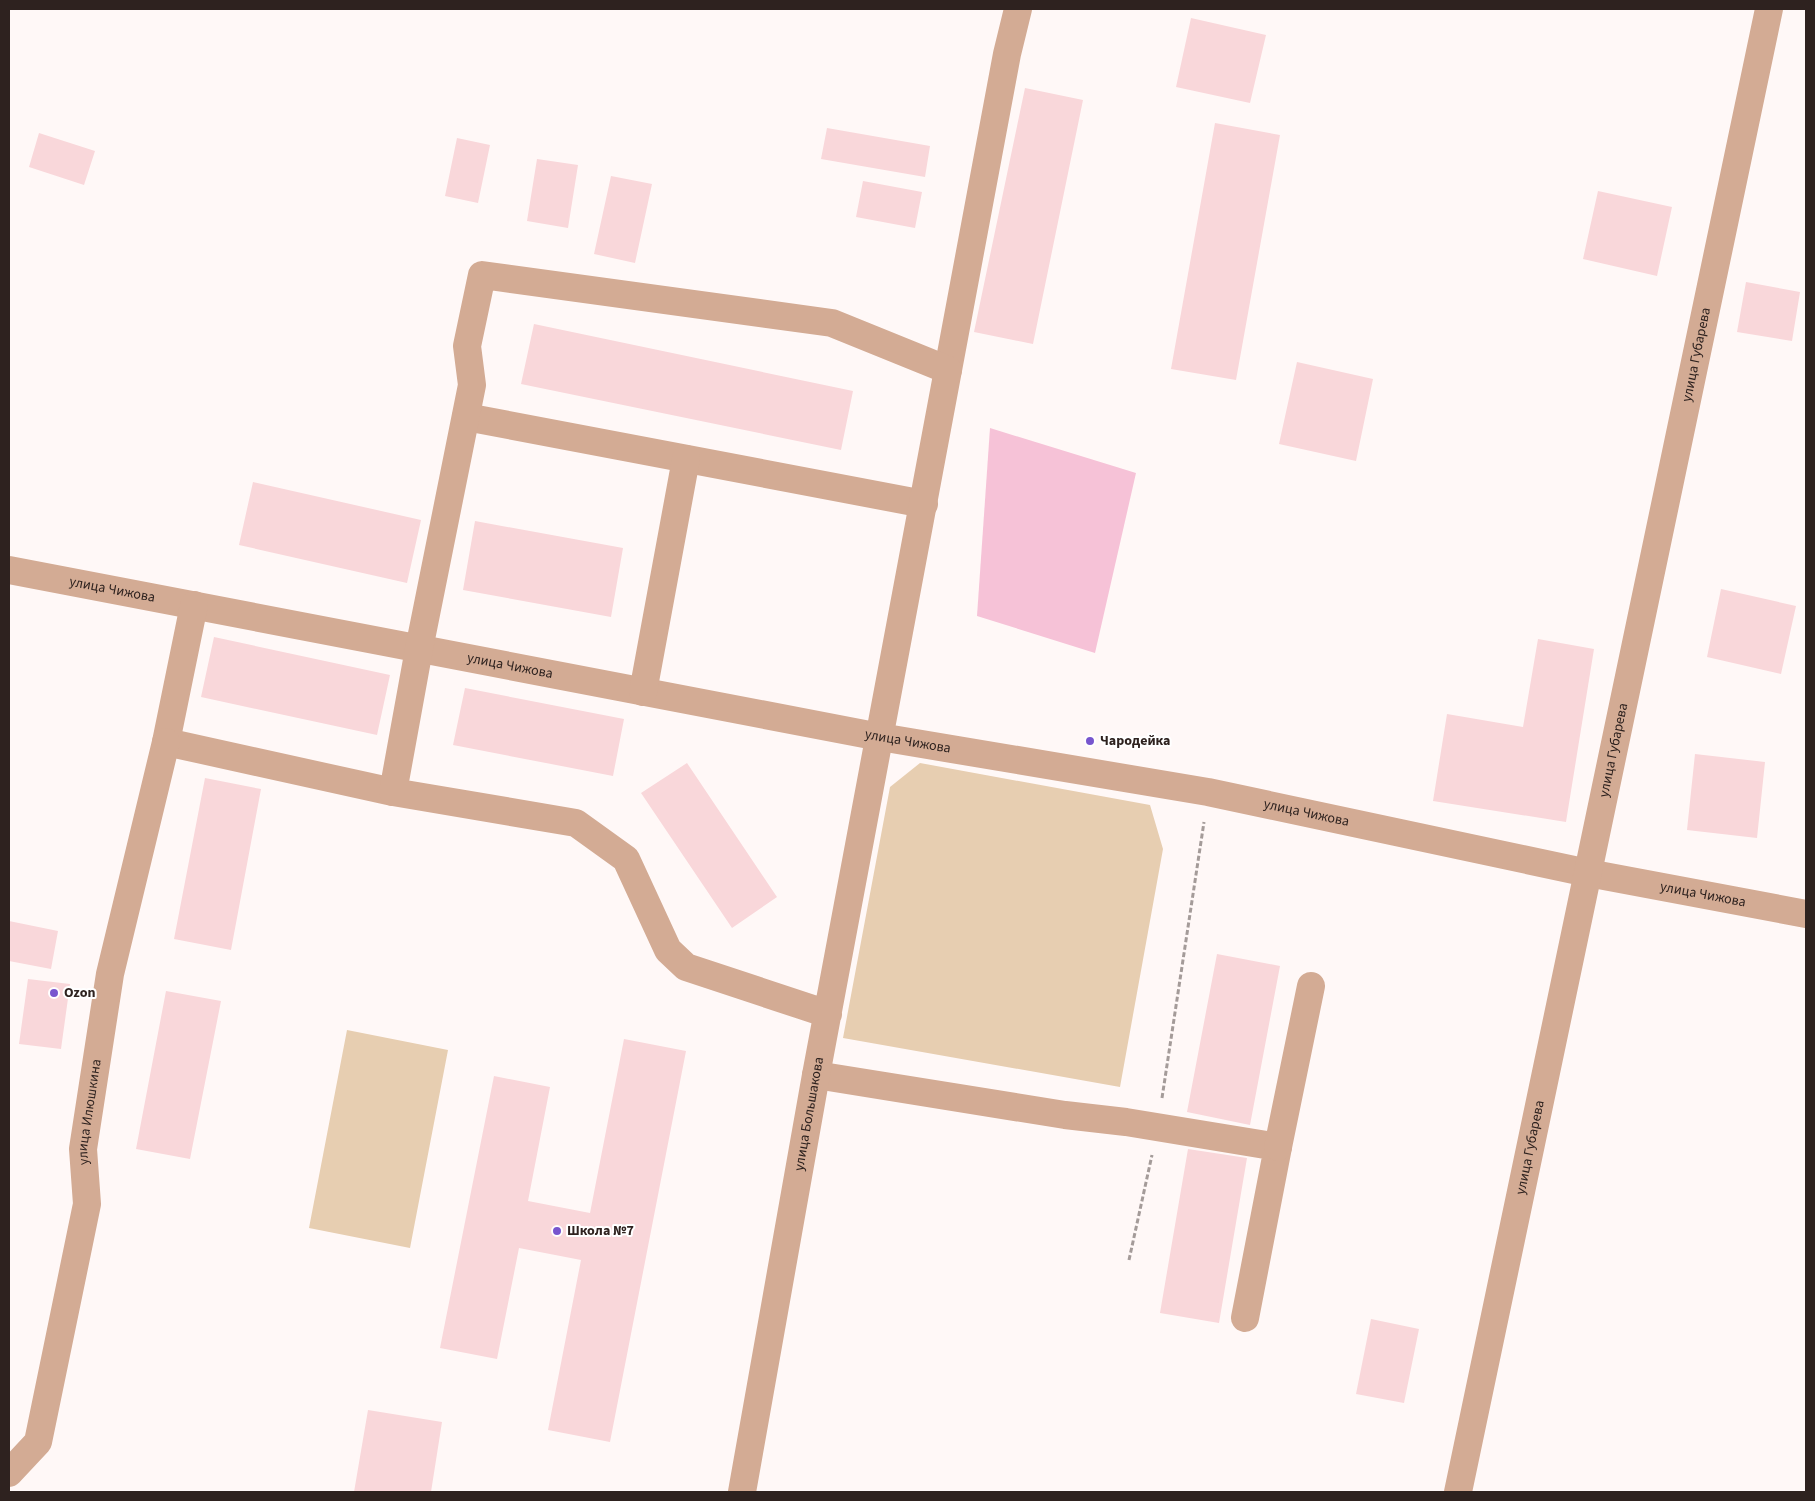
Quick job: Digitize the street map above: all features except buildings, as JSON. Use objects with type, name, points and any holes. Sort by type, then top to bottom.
[{"type":"street","name":"улица Большакова","points":[[742,1492],[816,1075],[1007,54],[1018,9]]},
{"type":"street","name":"улица Губарева","points":[[1458,1492],[1769,9]]},
{"type":"street","points":[[393,792],[419,650],[472,385],[467,346],[482,275],[832,323],[948,370]]},
{"type":"street","points":[[466,417],[924,504]]},
{"type":"street","points":[[643,692],[686,459]]},
{"type":"street","name":"улица Чижова","points":[[9,570],[880,737],[1208,792],[1588,873],[1806,914]]},
{"type":"street","name":"улица Илюшкина","points":[[9,1473],[38,1442],[87,1204],[83,1149],[110,974],[166,742],[194,605]]},
{"type":"street","points":[[166,742],[393,792],[576,823],[626,859],[668,950],[686,967],[828,1014]]},
{"type":"street","points":[[1245,1318],[1311,986]]},
{"type":"street","points":[[816,1075],[1278,1147]]},
{"type":"path","points":[[1128,1260],[1158,1128],[1208,792]]},
{"type":"shaded area","points":[[990,428],[1136,473],[1095,653],[977,616]]},
{"type":"shaded area","points":[[920,763],[1150,805],[1163,849],[1120,1087],[843,1038],[890,787]]},
{"type":"shaded area","points":[[347,1030],[448,1050],[410,1248],[309,1228]]},
{"type":"place","name":"Чародейка","points":[[1090,741]]},
{"type":"place","name":"Ozon","points":[[54,993]]},
{"type":"place","name":"Школа №7","points":[[557,1231]]}]
